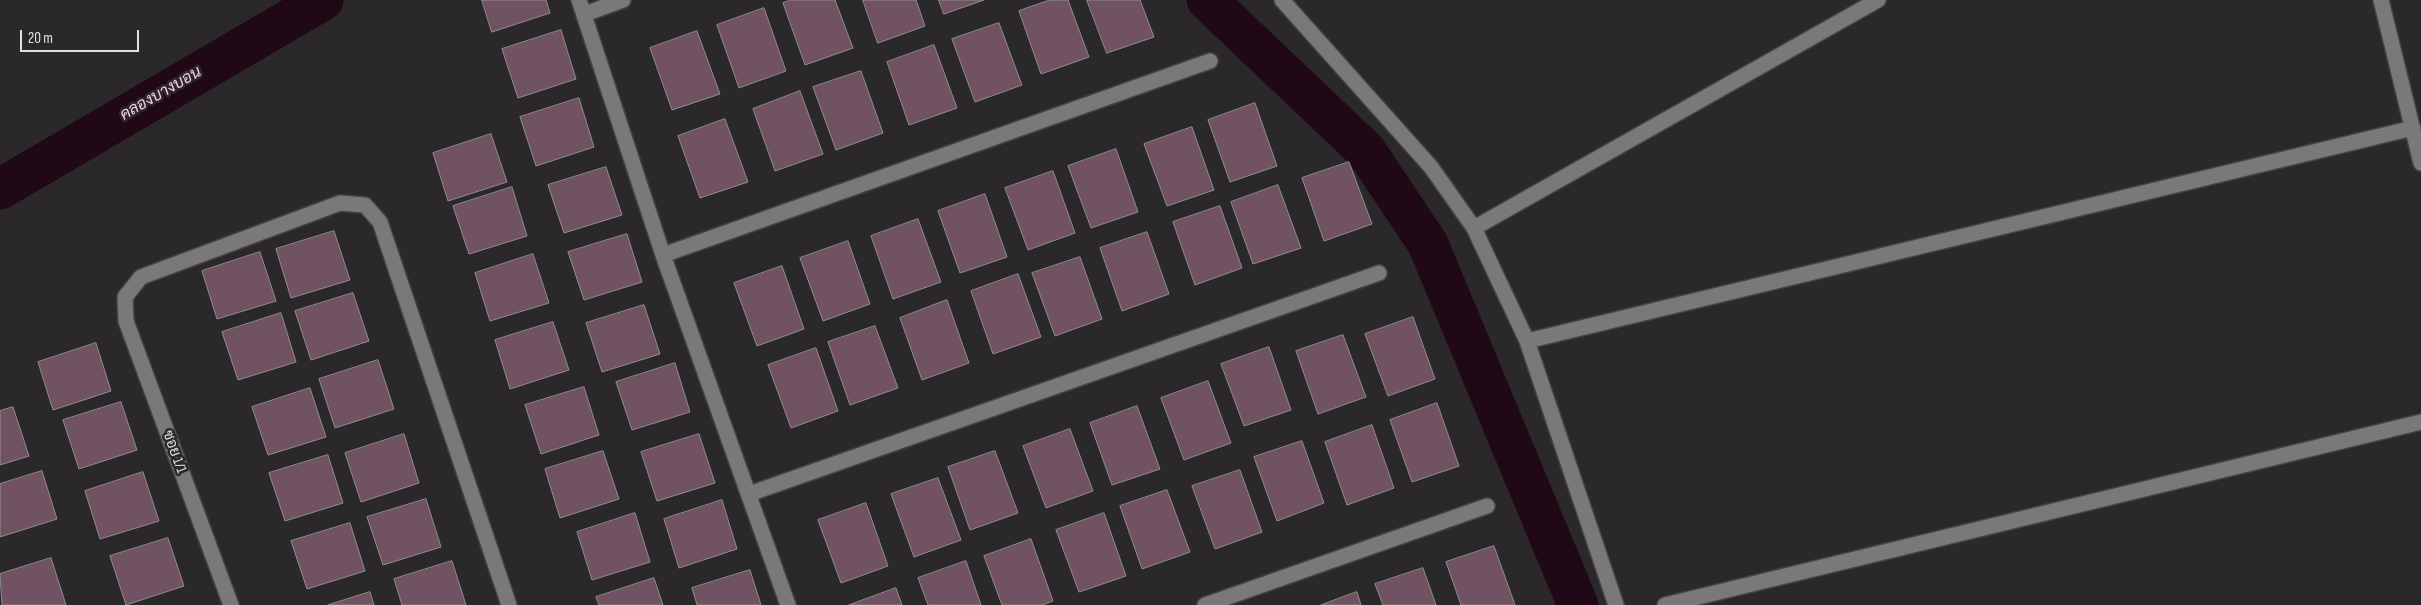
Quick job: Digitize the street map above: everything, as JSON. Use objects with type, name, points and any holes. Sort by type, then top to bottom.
[{"type":"street","points":[[623,0],[582,7],[663,255],[788,605]]},
{"type":"street","points":[[1282,0],[1432,167],[1474,228],[1527,341],[1616,605]]},
{"type":"street","points":[[1474,228],[1878,0]]},
{"type":"street","points":[[2381,0],[2421,163]]},
{"type":"street","points":[[663,255],[1210,61]]},
{"type":"street","points":[[1527,341],[2413,128]]},
{"type":"street","name":"ซอย 1/1","points":[[231,605],[126,321],[125,297],[142,277],[340,203],[365,205],[380,222],[509,605]]},
{"type":"street","points":[[749,494],[1379,273]]},
{"type":"street","points":[[1665,605],[2421,422]]},
{"type":"street","points":[[1205,605],[1487,506]]},
{"type":"building","points":[[482,0],[546,0],[550,13],[492,32]]},
{"type":"building","points":[[791,0],[835,0],[853,48],[805,65],[783,3]]},
{"type":"building","points":[[863,0],[916,0],[925,26],[878,43]]},
{"type":"building","points":[[939,0],[984,0],[944,14]]},
{"type":"building","points":[[1050,0],[1068,0],[1089,57],[1041,74],[1019,11]]},
{"type":"building","points":[[1087,0],[1140,0],[1154,37],[1107,53]]},
{"type":"building","points":[[764,8],[786,71],[739,88],[717,25]]},
{"type":"building","points":[[999,23],[1022,85],[975,102],[952,39]]},
{"type":"building","points":[[561,30],[576,79],[518,98],[502,49]]},
{"type":"building","points":[[697,31],[720,94],[672,110],[650,48]]},
{"type":"building","points":[[934,45],[957,108],[909,125],[887,62]]},
{"type":"building","points":[[861,71],[883,133],[836,150],[813,87]]},
{"type":"building","points":[[800,91],[823,154],[775,171],[753,109]]},
{"type":"building","points":[[579,98],[594,147],[536,166],[520,117]]},
{"type":"building","points":[[1255,103],[1277,166],[1230,182],[1208,120]]},
{"type":"building","points":[[725,119],[748,182],[700,198],[678,136]]},
{"type":"building","points":[[1192,127],[1214,190],[1167,206],[1144,144]]},
{"type":"building","points":[[491,134],[507,182],[448,201],[433,153]]},
{"type":"building","points":[[1116,149],[1138,212],[1091,228],[1068,166]]},
{"type":"building","points":[[1349,162],[1372,224],[1324,241],[1302,178]]},
{"type":"building","points":[[606,167],[622,215],[564,233],[548,185]]},
{"type":"building","points":[[1053,171],[1075,233],[1028,250],[1005,188]]},
{"type":"building","points":[[1278,185],[1301,248],[1253,264],[1231,202]]},
{"type":"building","points":[[512,187],[527,236],[469,254],[453,206]]},
{"type":"building","points":[[985,194],[1007,257],[960,273],[938,211]]},
{"type":"building","points":[[1220,206],[1242,268],[1195,285],[1173,222]]},
{"type":"building","points":[[918,219],[941,282],[893,299],[871,236]]},
{"type":"building","points":[[334,231],[350,280],[291,298],[276,249]]},
{"type":"building","points":[[1147,232],[1169,294],[1122,311],[1100,248]]},
{"type":"building","points":[[627,234],[642,282],[584,300],[568,252]]},
{"type":"building","points":[[848,241],[870,304],[823,321],[800,258]]},
{"type":"building","points":[[260,252],[276,301],[217,319],[202,271]]},
{"type":"building","points":[[533,254],[549,303],[490,321],[475,273]]},
{"type":"building","points":[[1080,257],[1102,319],[1055,336],[1032,273]]},
{"type":"building","points":[[782,266],[804,329],[757,346],[734,283]]},
{"type":"building","points":[[1018,274],[1041,337],[993,354],[971,291]]},
{"type":"building","points":[[353,293],[369,341],[311,360],[295,311]]},
{"type":"building","points":[[947,300],[969,363],[922,380],[900,318]]},
{"type":"building","points":[[644,305],[660,354],[602,372],[586,323]]},
{"type":"building","points":[[281,313],[296,362],[238,380],[222,332]]},
{"type":"building","points":[[1413,317],[1435,379],[1388,396],[1365,334]]},
{"type":"building","points":[[553,322],[569,370],[510,389],[495,340]]},
{"type":"building","points":[[875,326],[898,388],[850,405],[828,342]]},
{"type":"building","points":[[1343,335],[1366,397],[1318,414],[1296,351]]},
{"type":"building","points":[[96,343],[111,391],[53,410],[38,362]]},
{"type":"building","points":[[1269,347],[1291,410],[1244,426],[1221,364]]},
{"type":"building","points":[[816,348],[838,411],[791,428],[768,365]]},
{"type":"building","points":[[378,360],[394,409],[335,428],[319,379]]},
{"type":"building","points":[[675,363],[690,412],[632,430],[616,382]]},
{"type":"building","points":[[1208,381],[1231,443],[1184,460],[1161,398]]},
{"type":"building","points":[[584,387],[599,435],[541,454],[525,405]]},
{"type":"building","points":[[310,388],[326,437],[268,455],[252,407]]},
{"type":"building","points":[[121,402],[137,450],[79,469],[63,420]]},
{"type":"building","points":[[1437,403],[1459,466],[1412,482],[1390,420]]},
{"type":"building","points":[[1137,406],[1160,469],[1112,485],[1090,423]]},
{"type":"building","points":[[13,407],[29,456],[0,465],[0,411]]},
{"type":"building","points":[[1372,425],[1394,488],[1347,505],[1325,442]]},
{"type":"building","points":[[1070,429],[1093,491],[1046,508],[1023,446]]},
{"type":"building","points":[[404,434],[419,483],[361,502],[345,453]]},
{"type":"building","points":[[699,434],[715,483],[657,501],[641,452]]},
{"type":"building","points":[[1302,441],[1324,503],[1277,521],[1254,457]]},
{"type":"building","points":[[603,451],[619,499],[560,518],[545,469]]},
{"type":"building","points":[[995,451],[1018,513],[970,530],[948,467]]},
{"type":"building","points":[[328,455],[343,503],[285,521],[269,473]]},
{"type":"building","points":[[1240,470],[1262,532],[1215,549],[1192,486]]},
{"type":"building","points":[[42,471],[57,519],[0,537],[0,484]]},
{"type":"building","points":[[143,472],[159,521],[100,539],[85,491]]},
{"type":"building","points":[[938,478],[961,540],[914,557],[891,494]]},
{"type":"building","points":[[1167,490],[1190,552],[1142,569],[1120,506]]},
{"type":"building","points":[[426,499],[441,547],[383,565],[367,517]]},
{"type":"building","points":[[722,500],[737,549],[679,568],[664,519]]},
{"type":"building","points":[[866,503],[888,566],[841,583],[818,520]]},
{"type":"building","points":[[635,513],[650,562],[592,580],[577,532]]},
{"type":"building","points":[[1104,513],[1126,576],[1079,592],[1056,530]]},
{"type":"building","points":[[350,523],[365,571],[307,589],[291,541]]},
{"type":"building","points":[[168,538],[184,586],[126,605],[110,556]]},
{"type":"building","points":[[1031,539],[1053,601],[1042,605],[1002,605],[984,556]]},
{"type":"building","points":[[1494,546],[1515,605],[1461,605],[1446,562]]},
{"type":"building","points":[[51,558],[66,605],[2,605],[0,574]]},
{"type":"building","points":[[452,561],[466,605],[402,605],[394,579]]},
{"type":"building","points":[[966,561],[981,605],[928,605],[918,578]]},
{"type":"building","points":[[1423,568],[1436,605],[1383,605],[1375,584]]},
{"type":"building","points":[[750,570],[761,605],[697,605],[692,588]]},
{"type":"building","points":[[654,578],[663,605],[599,605],[596,597]]},
{"type":"building","points":[[896,588],[902,605],[849,605]]},
{"type":"building","points":[[370,592],[374,605],[328,605]]},
{"type":"building","points":[[1357,592],[1361,605],[1321,605]]},
{"type":"waterway","name":"คลองบางบอน","points":[[0,189],[323,0]]},
{"type":"waterway","points":[[1207,0],[1366,151],[1428,244],[1578,605]]}]
